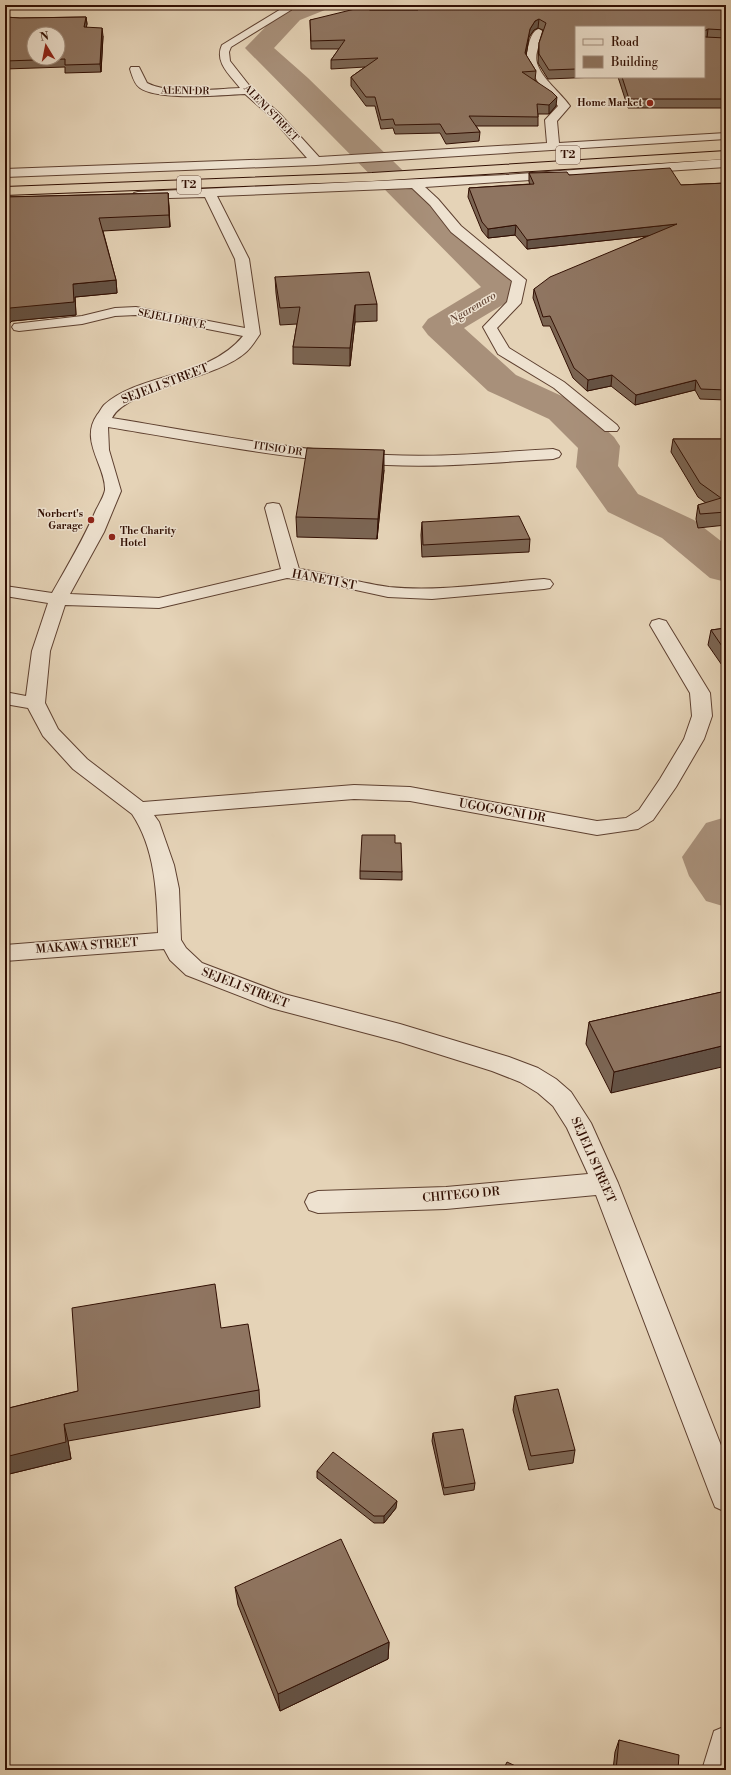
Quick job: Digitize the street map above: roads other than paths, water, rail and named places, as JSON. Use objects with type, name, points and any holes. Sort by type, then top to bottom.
[{"type":"highway","name":"T2","points":[[414,174],[726,145]]},
{"type":"highway","name":"T2","points":[[5,179],[200,174],[370,172],[414,174],[726,156]]},
{"type":"highway","name":"T2","points":[[5,191],[370,172]]},
{"type":"street","name":"ALENI STREET","points":[[285,5],[287,6],[286,10],[227,45],[224,52],[225,61],[248,91],[275,115],[316,161]]},
{"type":"street","points":[[539,32],[533,48],[531,62],[542,80],[564,106],[551,120],[550,124],[554,147]]},
{"type":"street","name":"ALENI DR","points":[[135,69],[142,85],[157,90],[192,92],[248,91]]},
{"type":"street","points":[[5,173],[316,161],[726,136]]},
{"type":"street","points":[[5,200],[333,188],[414,174],[433,183],[626,172],[726,163]]},
{"type":"street","points":[[414,174],[456,229],[519,280],[514,303],[490,327],[503,351],[558,385],[611,428]]},
{"type":"street","points":[[209,193],[242,259],[254,334]]},
{"type":"street","name":"SEJELI DRIVE","points":[[19,327],[82,320],[128,311],[140,311],[178,320],[254,334]]},
{"type":"street","name":"SEJELI STREET","points":[[101,421],[108,410],[121,400],[219,364],[246,345],[254,334]]},
{"type":"street","points":[[101,421],[99,435],[101,453],[113,491],[111,499],[95,532],[58,600],[41,651],[35,703],[50,732],[80,764],[139,809],[148,822],[163,865],[168,889],[170,940]]},
{"type":"street","name":"ITISIO DR","points":[[101,421],[257,446],[366,459],[398,460],[553,454]]},
{"type":"street","points":[[273,508],[291,573]]},
{"type":"street","name":"HANETI ST","points":[[5,591],[58,600],[117,603],[165,602],[268,576],[291,573],[388,592],[432,594],[544,584]]},
{"type":"street","name":"UGOGOGNI DR","points":[[139,809],[354,792],[410,794],[597,828],[631,824],[646,815],[669,782],[694,740],[702,716],[700,692],[659,625]]},
{"type":"street","points":[[5,698],[35,703]]},
{"type":"street","name":"SEJELI STREET","points":[[170,940],[178,954],[194,969],[279,1002],[400,1033],[500,1064],[529,1075],[547,1086],[562,1099],[571,1110],[578,1123],[605,1182],[726,1497]]},
{"type":"street","name":"MAKAWA STREET","points":[[5,952],[170,940]]},
{"type":"street","name":"CHITEGO DR","points":[[318,1202],[446,1198],[605,1182]]},
{"type":"street","points":[[719,1770],[726,1743]]},
{"type":"waterway","name":"Ngarenaro","points":[[316,5],[291,15],[259,48],[298,84],[503,289],[441,327],[502,383],[563,411],[599,446],[597,467],[623,503],[678,529],[726,568]]},
{"type":"waterway","name":"Ngarenaro","points":[[726,836],[710,857],[717,876],[726,887]]},
{"type":"place","name":"Home Market","points":[[650,103]]},
{"type":"place","name":"Norbert's Garage","points":[[91,520]]},
{"type":"place","name":"The Charity Hotel","points":[[112,537]]}]
